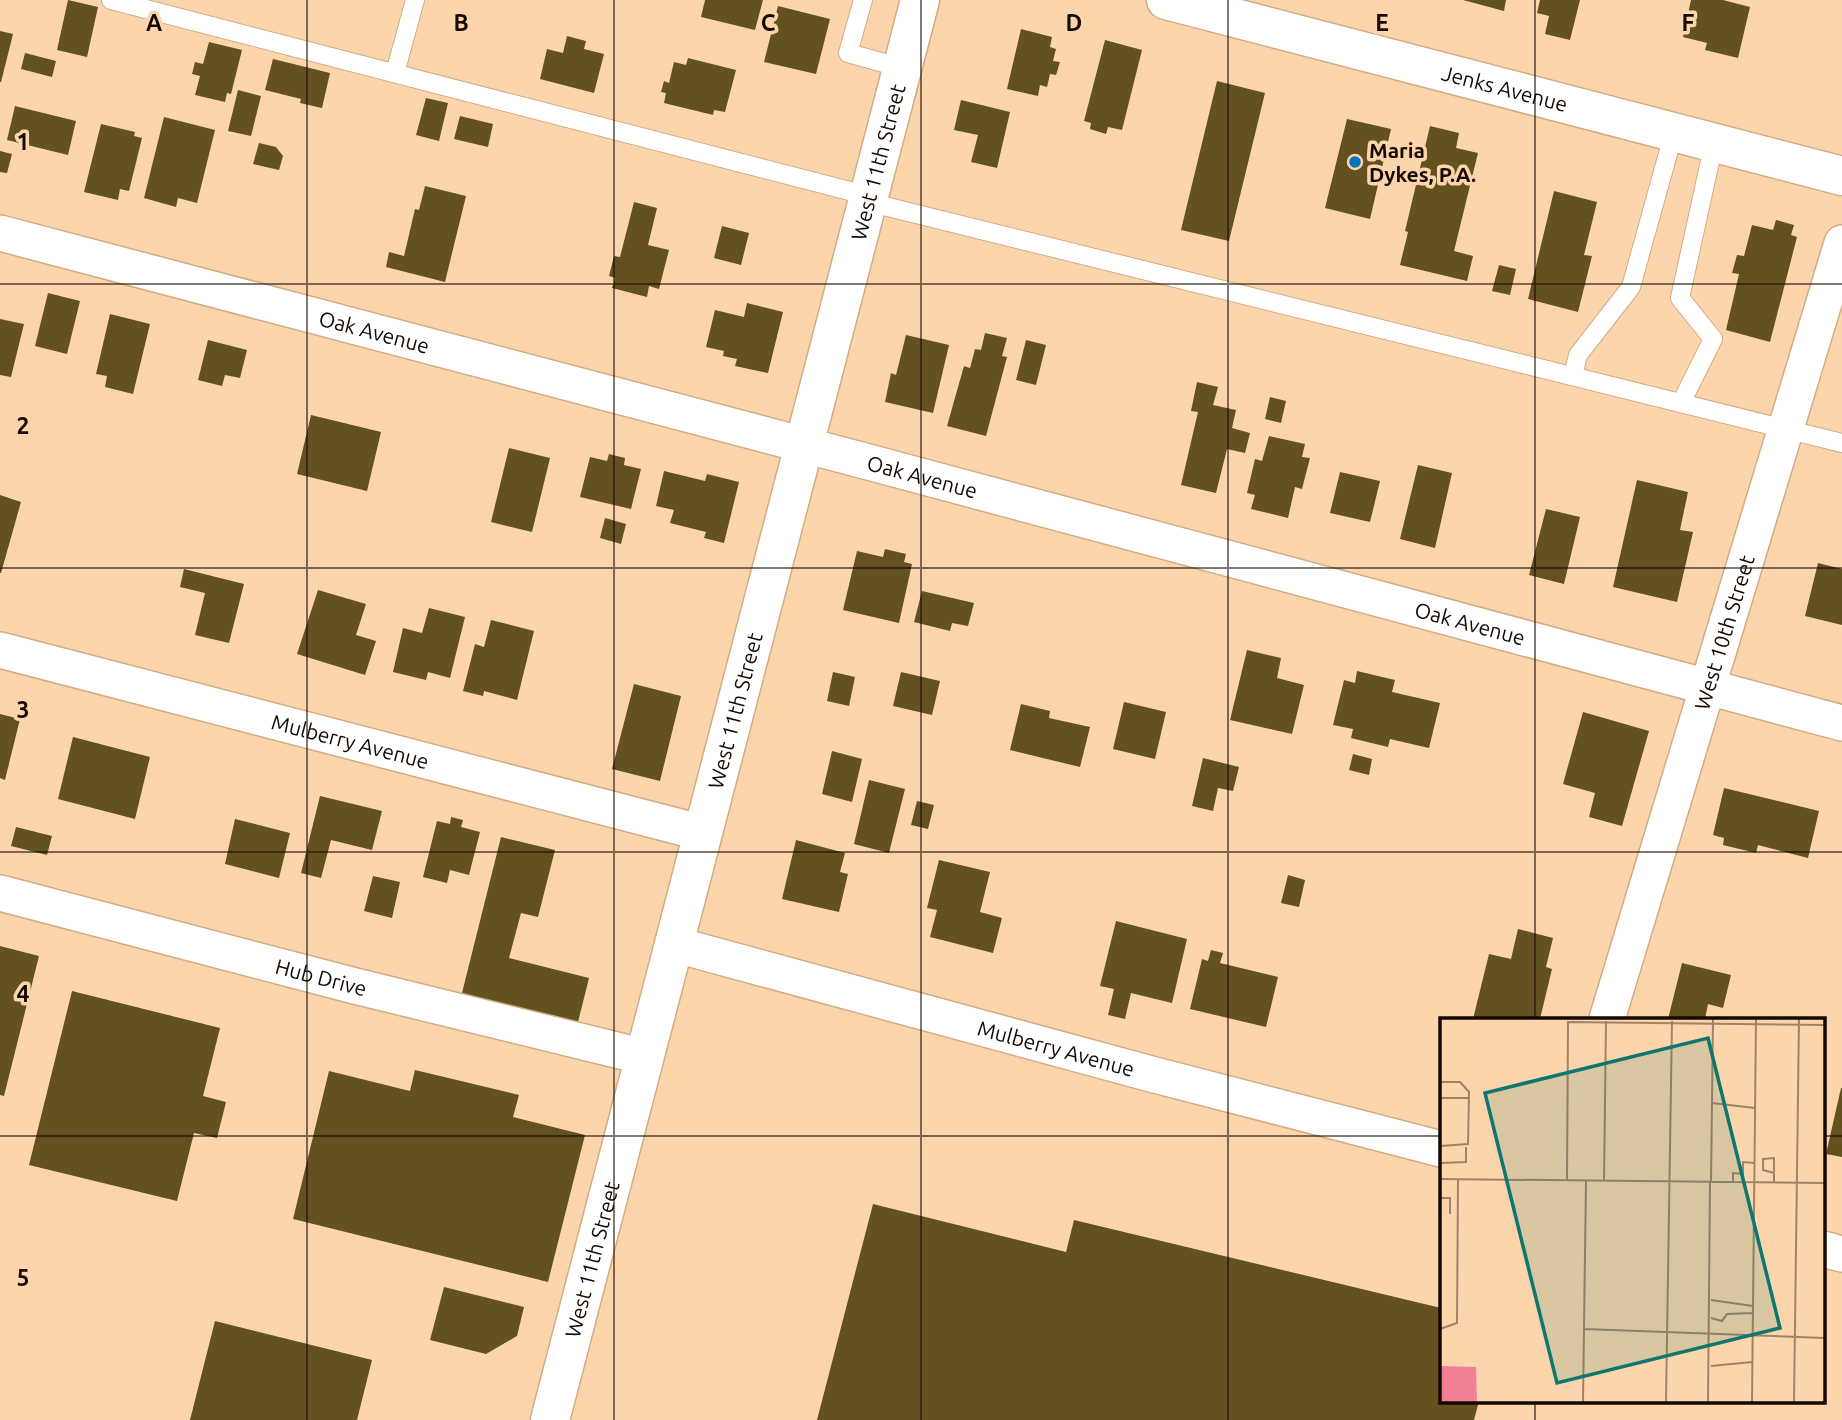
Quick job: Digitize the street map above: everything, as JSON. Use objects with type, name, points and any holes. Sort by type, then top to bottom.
[{"type":"main road","name":"West 11th Street","points":[[550,1420],[919,0]]},
{"type":"main road","name":"Jenks Avenue","points":[[1166,0],[1842,176]]},
{"type":"street","name":"Oak Avenue","points":[[0,233],[1842,723]]},
{"type":"street","name":"West 10th Street","points":[[1607,1018],[1842,243]]},
{"type":"street","name":"Mulberry Avenue","points":[[0,650],[703,834]]},
{"type":"street","name":"Hub Drive","points":[[0,893],[355,986],[645,1057]]},
{"type":"street","name":"Mulberry Avenue","points":[[673,944],[1440,1149]]},
{"type":"street","points":[[1825,1250],[1842,1254]]},
{"type":"lane","points":[[111,0],[868,199],[1842,443]]},
{"type":"lane","points":[[395,74],[415,0]]},
{"type":"lane","points":[[863,0],[848,53],[902,68]]},
{"type":"lane","points":[[1573,376],[1578,355],[1631,287],[1674,132]]},
{"type":"lane","points":[[1681,403],[1713,340],[1680,298],[1714,143]]},
{"type":"building","points":[[68,0],[98,7],[87,57],[57,50]]},
{"type":"building","points":[[705,0],[763,0],[755,30],[701,17]]},
{"type":"building","points":[[1463,0],[1506,0],[1504,11]]},
{"type":"building","points":[[1540,0],[1580,0],[1570,40],[1545,34],[1549,16],[1537,13]]},
{"type":"building","points":[[1691,0],[1723,0],[1750,7],[1738,58],[1705,50],[1707,43],[1683,37]]},
{"type":"building","points":[[778,6],[830,19],[816,74],[764,62]]},
{"type":"building","points":[[1021,29],[1052,37],[1050,47],[1056,49],[1053,61],[1060,62],[1056,75],[1050,74],[1047,87],[1040,85],[1038,96],[1007,89]]},
{"type":"building","points":[[0,31],[13,34],[1,82],[0,82]]},
{"type":"building","points":[[567,36],[586,41],[584,49],[604,54],[594,93],[540,79],[547,49],[563,53]]},
{"type":"building","points":[[1105,40],[1142,50],[1122,130],[1108,127],[1106,134],[1090,129],[1091,123],[1084,121]]},
{"type":"building","points":[[209,42],[242,50],[231,94],[227,93],[225,102],[195,95],[200,76],[192,74],[195,62],[203,64]]},
{"type":"building","points":[[25,53],[56,61],[52,77],[21,69]]},
{"type":"building","points":[[688,58],[736,70],[725,112],[714,110],[713,115],[664,103],[666,93],[661,92],[664,81],[669,83],[674,62],[686,65]]},
{"type":"building","points":[[273,59],[330,73],[322,108],[300,103],[301,99],[265,90]]},
{"type":"building","points":[[1217,81],[1265,93],[1229,241],[1181,230]]},
{"type":"building","points":[[238,90],[261,96],[251,136],[228,131]]},
{"type":"building","points":[[426,98],[448,103],[439,141],[416,135]]},
{"type":"building","points":[[961,100],[1010,112],[997,168],[971,162],[978,135],[954,130]]},
{"type":"building","points":[[15,106],[76,121],[68,155],[7,140]]},
{"type":"building","points":[[460,116],[493,124],[488,147],[454,139]]},
{"type":"building","points":[[164,117],[215,130],[197,203],[178,198],[176,207],[144,198]]},
{"type":"building","points":[[1347,119],[1391,129],[1370,219],[1325,208]]},
{"type":"building","points":[[101,124],[135,132],[134,136],[142,138],[129,191],[120,189],[118,200],[84,192]]},
{"type":"building","points":[[1430,126],[1459,133],[1456,148],[1478,153],[1454,251],[1473,256],[1467,281],[1400,265],[1408,232],[1405,231]]},
{"type":"building","points":[[259,143],[276,147],[283,156],[279,170],[253,164]]},
{"type":"building","points":[[0,151],[12,154],[7,173],[0,172]]},
{"type":"building","points":[[425,186],[466,196],[445,282],[386,267],[389,252],[404,256],[415,209],[419,210]]},
{"type":"building","points":[[1554,191],[1597,202],[1584,255],[1592,256],[1578,312],[1528,299]]},
{"type":"building","points":[[634,202],[657,208],[648,245],[669,250],[659,289],[649,286],[647,297],[612,288],[615,278],[609,276],[614,256],[620,257]]},
{"type":"building","points":[[1776,220],[1794,225],[1791,235],[1797,237],[1770,342],[1726,330],[1739,274],[1732,273],[1737,255],[1744,256],[1752,225],[1773,230]]},
{"type":"building","points":[[722,226],[749,233],[741,265],[714,258]]},
{"type":"building","points":[[1499,265],[1516,269],[1510,295],[1492,291]]},
{"type":"building","points":[[48,293],[80,301],[67,354],[35,346]]},
{"type":"building","points":[[747,303],[783,312],[768,373],[735,366],[737,359],[723,356],[724,351],[706,347],[715,310],[744,317]]},
{"type":"building","points":[[110,314],[150,324],[133,394],[105,387],[107,376],[96,374]]},
{"type":"building","points":[[0,319],[24,324],[11,377],[0,375]]},
{"type":"building","points":[[985,333],[1007,338],[1002,356],[1007,357],[986,436],[947,426],[964,366],[970,368],[975,349],[981,350]]},
{"type":"building","points":[[906,335],[949,345],[933,413],[885,402],[891,373],[896,375]]},
{"type":"building","points":[[208,340],[247,350],[240,378],[225,375],[222,386],[198,380]]},
{"type":"building","points":[[1026,340],[1046,345],[1036,385],[1016,380]]},
{"type":"building","points":[[1197,382],[1218,387],[1213,405],[1236,410],[1232,428],[1250,433],[1245,453],[1227,449],[1216,493],[1181,485],[1198,412],[1191,411]]},
{"type":"building","points":[[1270,397],[1286,401],[1281,423],[1265,419]]},
{"type":"building","points":[[311,415],[381,432],[367,491],[297,474]]},
{"type":"building","points":[[1269,436],[1305,444],[1302,457],[1310,458],[1302,489],[1295,487],[1288,518],[1251,509],[1255,495],[1247,493],[1255,459],[1262,461]]},
{"type":"building","points":[[509,448],[550,458],[532,532],[491,522]]},
{"type":"building","points":[[609,454],[625,458],[624,465],[641,469],[631,509],[580,497],[590,457],[607,461]]},
{"type":"building","points":[[1418,465],[1452,473],[1435,548],[1400,539]]},
{"type":"building","points":[[664,471],[705,481],[707,474],[739,482],[724,543],[704,538],[706,532],[670,523],[674,510],[656,506]]},
{"type":"building","points":[[1340,472],[1380,481],[1370,522],[1330,513]]},
{"type":"building","points":[[1637,480],[1688,492],[1680,530],[1693,532],[1677,602],[1613,587]]},
{"type":"building","points":[[0,495],[21,502],[1,573],[0,573]]},
{"type":"building","points":[[1546,509],[1580,517],[1564,584],[1529,575]]},
{"type":"building","points":[[605,518],[626,524],[621,544],[600,538]]},
{"type":"building","points":[[885,549],[906,554],[904,562],[912,564],[899,623],[843,610],[857,551],[883,557]]},
{"type":"building","points":[[1818,563],[1842,569],[1842,625],[1805,616]]},
{"type":"building","points":[[184,569],[244,584],[229,643],[195,635],[205,593],[180,587]]},
{"type":"building","points":[[318,590],[366,604],[356,635],[376,641],[365,675],[297,654]]},
{"type":"building","points":[[922,591],[974,603],[968,626],[952,623],[950,631],[914,622]]},
{"type":"building","points":[[429,608],[465,617],[450,678],[428,672],[426,680],[393,672],[403,628],[422,633]]},
{"type":"building","points":[[491,620],[534,631],[517,700],[484,691],[483,696],[463,691],[475,644],[484,647]]},
{"type":"building","points":[[1247,650],[1281,658],[1277,678],[1304,685],[1292,734],[1230,720]]},
{"type":"building","points":[[1357,671],[1395,680],[1392,692],[1440,703],[1429,748],[1390,739],[1388,747],[1351,738],[1353,729],[1333,725],[1344,680],[1355,683]]},
{"type":"building","points":[[833,672],[855,677],[849,706],[827,701]]},
{"type":"building","points":[[901,672],[940,681],[932,715],[893,706]]},
{"type":"building","points":[[634,684],[681,696],[660,781],[612,769]]},
{"type":"building","points":[[1124,702],[1166,712],[1155,759],[1113,749]]},
{"type":"building","points":[[1021,704],[1050,711],[1049,718],[1090,727],[1080,767],[1010,750]]},
{"type":"building","points":[[1583,712],[1649,731],[1622,826],[1589,817],[1595,793],[1563,784]]},
{"type":"building","points":[[0,714],[20,719],[5,780],[0,778]]},
{"type":"building","points":[[73,737],[150,757],[135,819],[58,799]]},
{"type":"building","points":[[832,751],[862,759],[852,802],[822,794]]},
{"type":"building","points":[[1353,754],[1372,759],[1369,775],[1349,770]]},
{"type":"building","points":[[1203,758],[1239,767],[1233,791],[1218,788],[1213,811],[1192,806]]},
{"type":"building","points":[[869,780],[905,789],[889,853],[854,844]]},
{"type":"building","points":[[1724,788],[1819,811],[1808,858],[1758,845],[1756,853],[1723,845],[1724,838],[1713,835]]},
{"type":"building","points":[[320,796],[382,811],[372,850],[331,840],[321,878],[301,873]]},
{"type":"building","points":[[917,801],[934,805],[928,829],[911,825]]},
{"type":"building","points":[[451,817],[463,820],[461,827],[480,832],[469,875],[450,870],[447,883],[423,877],[437,821],[450,824]]},
{"type":"building","points":[[235,819],[290,833],[279,878],[225,864]]},
{"type":"building","points":[[16,827],[52,836],[47,855],[11,846]]},
{"type":"building","points":[[501,837],[555,850],[538,917],[521,913],[509,958],[589,978],[577,1026],[461,997]]},
{"type":"building","points":[[796,840],[845,853],[840,872],[848,874],[839,912],[782,899]]},
{"type":"building","points":[[939,860],[990,872],[980,912],[1002,918],[993,953],[930,937],[937,910],[927,908]]},
{"type":"building","points":[[1288,875],[1305,880],[1299,907],[1281,903]]},
{"type":"building","points":[[373,876],[400,882],[392,918],[364,911]]},
{"type":"building","points":[[1116,921],[1187,939],[1172,1003],[1131,993],[1125,1019],[1108,1015],[1114,989],[1100,986]]},
{"type":"building","points":[[1518,929],[1553,938],[1546,967],[1552,969],[1540,1018],[1473,1018],[1489,954],[1511,959]]},
{"type":"building","points":[[0,946],[39,956],[4,1096],[0,1095]]},
{"type":"building","points":[[1211,950],[1223,953],[1220,963],[1278,977],[1266,1027],[1190,1009],[1202,959],[1208,961]]},
{"type":"building","points":[[1682,963],[1731,975],[1723,1008],[1708,1004],[1705,1018],[1668,1018]]},
{"type":"building","points":[[72,991],[220,1028],[203,1096],[226,1102],[217,1138],[194,1133],[177,1201],[29,1165]]},
{"type":"building","points":[[415,1070],[519,1095],[513,1117],[585,1135],[548,1282],[293,1219],[329,1071],[410,1091]]},
{"type":"building","points":[[1842,1088],[1842,1157],[1826,1154]]},
{"type":"building","points":[[873,1204],[1066,1252],[1074,1220],[1440,1308],[1440,1402],[1479,1402],[1474,1420],[817,1420]]},
{"type":"building","points":[[444,1287],[524,1307],[517,1336],[486,1354],[430,1340]]},
{"type":"building","points":[[215,1321],[372,1360],[357,1420],[190,1420]]},
{"type":"place","name":"Maria Dykes, P.A.","points":[[1355,162]]}]
